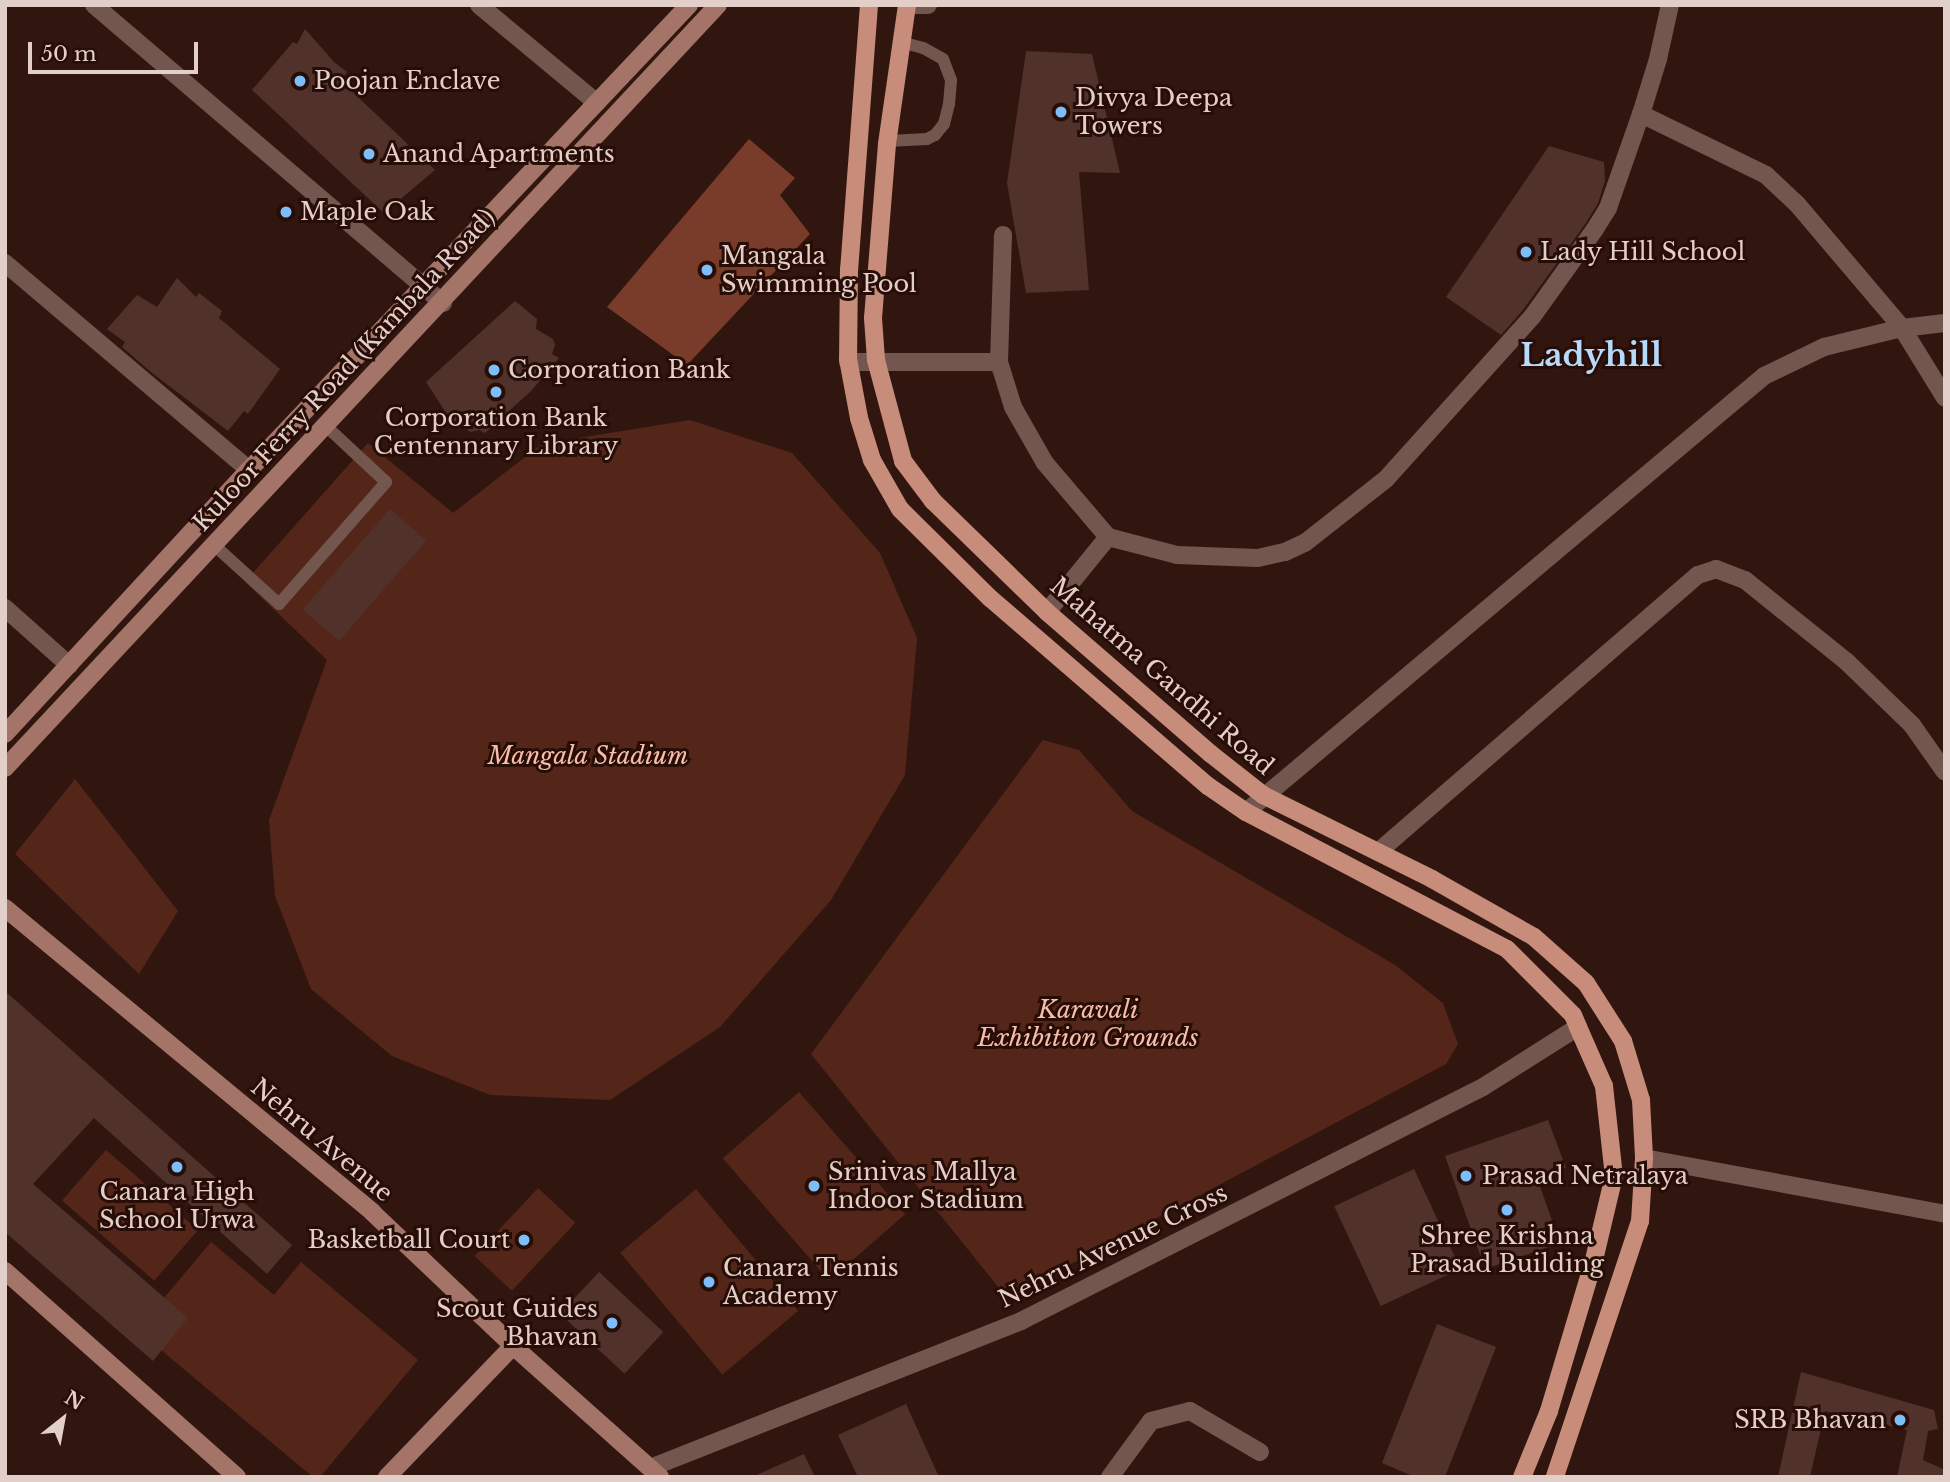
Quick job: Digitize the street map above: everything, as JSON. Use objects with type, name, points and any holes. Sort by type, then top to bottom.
[{"type":"main road","name":"Kuloor Ferry Road (Kambala Road)","points":[[5,734],[249,470],[689,5]]},
{"type":"main road","name":"Kuloor Ferry Road (Kambala Road)","points":[[5,768],[443,303],[718,5]]},
{"type":"main road","name":"Mahatma Gandhi Road","points":[[869,5],[849,269],[848,362],[859,418],[872,460],[900,509],[990,598],[1208,786],[1246,812],[1507,949],[1573,1015],[1604,1086],[1614,1176],[1594,1260],[1549,1411],[1522,1477]]},
{"type":"main road","name":"Mahatma Gandhi Road","points":[[907,5],[888,141],[873,318],[876,360],[903,461],[933,502],[1047,611],[1263,795],[1378,852],[1534,937],[1586,983],[1623,1041],[1641,1100],[1644,1158],[1640,1221],[1555,1477]]},
{"type":"main road","name":"Nehru Avenue","points":[[5,908],[372,1212],[513,1346],[655,1472]]},
{"type":"main road","points":[[5,1271],[237,1477]]},
{"type":"main road","points":[[387,1477],[513,1346]]},
{"type":"street","points":[[94,5],[443,303]]},
{"type":"street","points":[[479,5],[597,103]]},
{"type":"street","points":[[916,5],[928,5]]},
{"type":"street","points":[[1003,235],[999,362],[1013,407],[1033,445],[1108,537],[1177,555],[1258,558],[1285,552],[1332,523],[1387,479],[1532,317],[1608,208],[1658,59],[1670,5]]},
{"type":"street","points":[[1641,114],[1766,175],[1797,204],[1902,328],[1945,398]]},
{"type":"street","points":[[5,263],[249,470]]},
{"type":"street","points":[[1246,812],[1764,376],[1824,347],[1902,328],[1945,323]]},
{"type":"street","points":[[848,362],[999,362]]},
{"type":"street","points":[[1047,611],[1108,537]]},
{"type":"street","points":[[1378,852],[1698,575],[1716,569],[1745,580],[1847,662],[1912,725],[1945,772]]},
{"type":"street","points":[[5,608],[69,664]]},
{"type":"street","name":"Nehru Avenue Cross","points":[[655,1472],[1021,1321],[1483,1087],[1578,1027]]},
{"type":"street","points":[[1644,1158],[1945,1214]]},
{"type":"street","points":[[1110,1477],[1151,1421],[1190,1411],[1260,1452]]},
{"type":"lane","points":[[888,141],[910,141],[935,135],[944,124],[949,104],[951,80],[943,59],[923,48],[901,42]]},
{"type":"lane","points":[[214,545],[279,604],[386,482],[326,426]]},
{"type":"green space","name":"Mangala Stadium","points":[[690,420],[792,453],[880,553],[917,638],[905,775],[831,900],[720,1027],[610,1100],[490,1095],[392,1056],[311,989],[275,896],[269,820],[327,660],[245,582],[368,443],[453,513],[542,444]]},
{"type":"green space","name":"Karavali Exhibition Grounds","points":[[1043,740],[1079,750],[1132,811],[1395,965],[1443,1003],[1458,1044],[1446,1064],[1007,1298],[811,1054]]},
{"type":"green space","points":[[75,779],[178,911],[139,974],[15,854]]},
{"type":"green space","name":"Srinivas Mallya Indoor Stadium","points":[[799,1092],[905,1214],[829,1281],[723,1158]]},
{"type":"green space","points":[[106,1150],[198,1230],[154,1281],[62,1201]]},
{"type":"green space","name":"Basketball Court","points":[[538,1188],[575,1223],[512,1291],[475,1256]]},
{"type":"green space","name":"Canara Tennis Academy","points":[[696,1189],[798,1311],[722,1374],[620,1253]]},
{"type":"green space","points":[[211,1242],[274,1295],[301,1262],[418,1360],[320,1477],[313,1477],[137,1330]]},
{"type":"shaded area","name":"Mangala Swimming Pool","points":[[749,139],[795,178],[780,195],[810,234],[687,365],[607,307]]},
{"type":"building","points":[[305,29],[334,62],[347,72],[341,81],[435,170],[384,213],[252,90],[293,42],[297,44]]},
{"type":"building","points":[[1026,51],[1092,54],[1120,173],[1079,172],[1089,290],[1026,293],[1007,183]]},
{"type":"building","name":"Lady Hill School","points":[[1549,146],[1604,162],[1605,181],[1598,203],[1586,223],[1523,310],[1501,335],[1446,297]]},
{"type":"building","points":[[177,278],[196,297],[199,293],[222,311],[219,318],[280,369],[248,414],[244,411],[228,431],[151,372],[122,347],[125,342],[107,329],[137,295],[157,307]]},
{"type":"building","name":"Corporation Bank","points":[[515,301],[537,319],[536,329],[553,339],[555,345],[552,354],[559,358],[532,390],[485,433],[479,430],[470,432],[459,421],[452,422],[426,382]]},
{"type":"building","points":[[390,509],[426,540],[339,641],[303,609]]},
{"type":"building","name":"Canara High School Urwa","points":[[5,991],[292,1245],[267,1274],[94,1118],[33,1184],[188,1318],[153,1361],[5,1232]]},
{"type":"building","name":"Shree Krishna Prasad Building","points":[[1548,1120],[1566,1168],[1537,1178],[1560,1243],[1485,1269],[1445,1156]]},
{"type":"building","points":[[1414,1169],[1460,1269],[1381,1306],[1334,1206]]},
{"type":"building","name":"Scout Guides Bhavan","points":[[599,1272],[663,1332],[624,1374],[560,1314]]},
{"type":"building","points":[[1437,1324],[1496,1347],[1445,1477],[1415,1477],[1382,1463]]},
{"type":"building","name":"SRB Bhavan","points":[[1801,1372],[1934,1410],[1938,1429],[1928,1431],[1923,1460],[1945,1470],[1945,1477],[1897,1477],[1907,1430],[1825,1411],[1810,1477],[1778,1477]]},
{"type":"building","points":[[906,1404],[939,1477],[858,1477],[838,1435]]},
{"type":"building","points":[[804,1454],[815,1477],[752,1477]]},
{"type":"place","name":"Poojan Enclave","points":[[300,81]]},
{"type":"place","name":"Divya Deepa Towers","points":[[1061,112]]},
{"type":"place","name":"Anand Apartments","points":[[369,154]]},
{"type":"place","name":"Maple Oak","points":[[286,212]]},
{"type":"place","name":"Lady Hill School","points":[[1526,252]]},
{"type":"place","name":"Mangala Swimming Pool","points":[[707,270]]},
{"type":"place","name":"Corporation Bank","points":[[494,370]]},
{"type":"place","name":"Corporation Bank Centennary Library","points":[[496,392]]},
{"type":"place","name":"Canara High School Urwa","points":[[177,1167]]},
{"type":"place","name":"Prasad Netralaya","points":[[1466,1176]]},
{"type":"place","name":"Srinivas Mallya Indoor Stadium","points":[[814,1186]]},
{"type":"place","name":"Shree Krishna Prasad Building","points":[[1507,1210]]},
{"type":"place","name":"Basketball Court","points":[[524,1240]]},
{"type":"place","name":"Canara Tennis Academy","points":[[709,1282]]},
{"type":"place","name":"Scout Guides Bhavan","points":[[612,1323]]},
{"type":"place","name":"SRB Bhavan","points":[[1900,1420]]},
{"type":"district","name":"Ladyhill","points":[[1591,355]]}]
